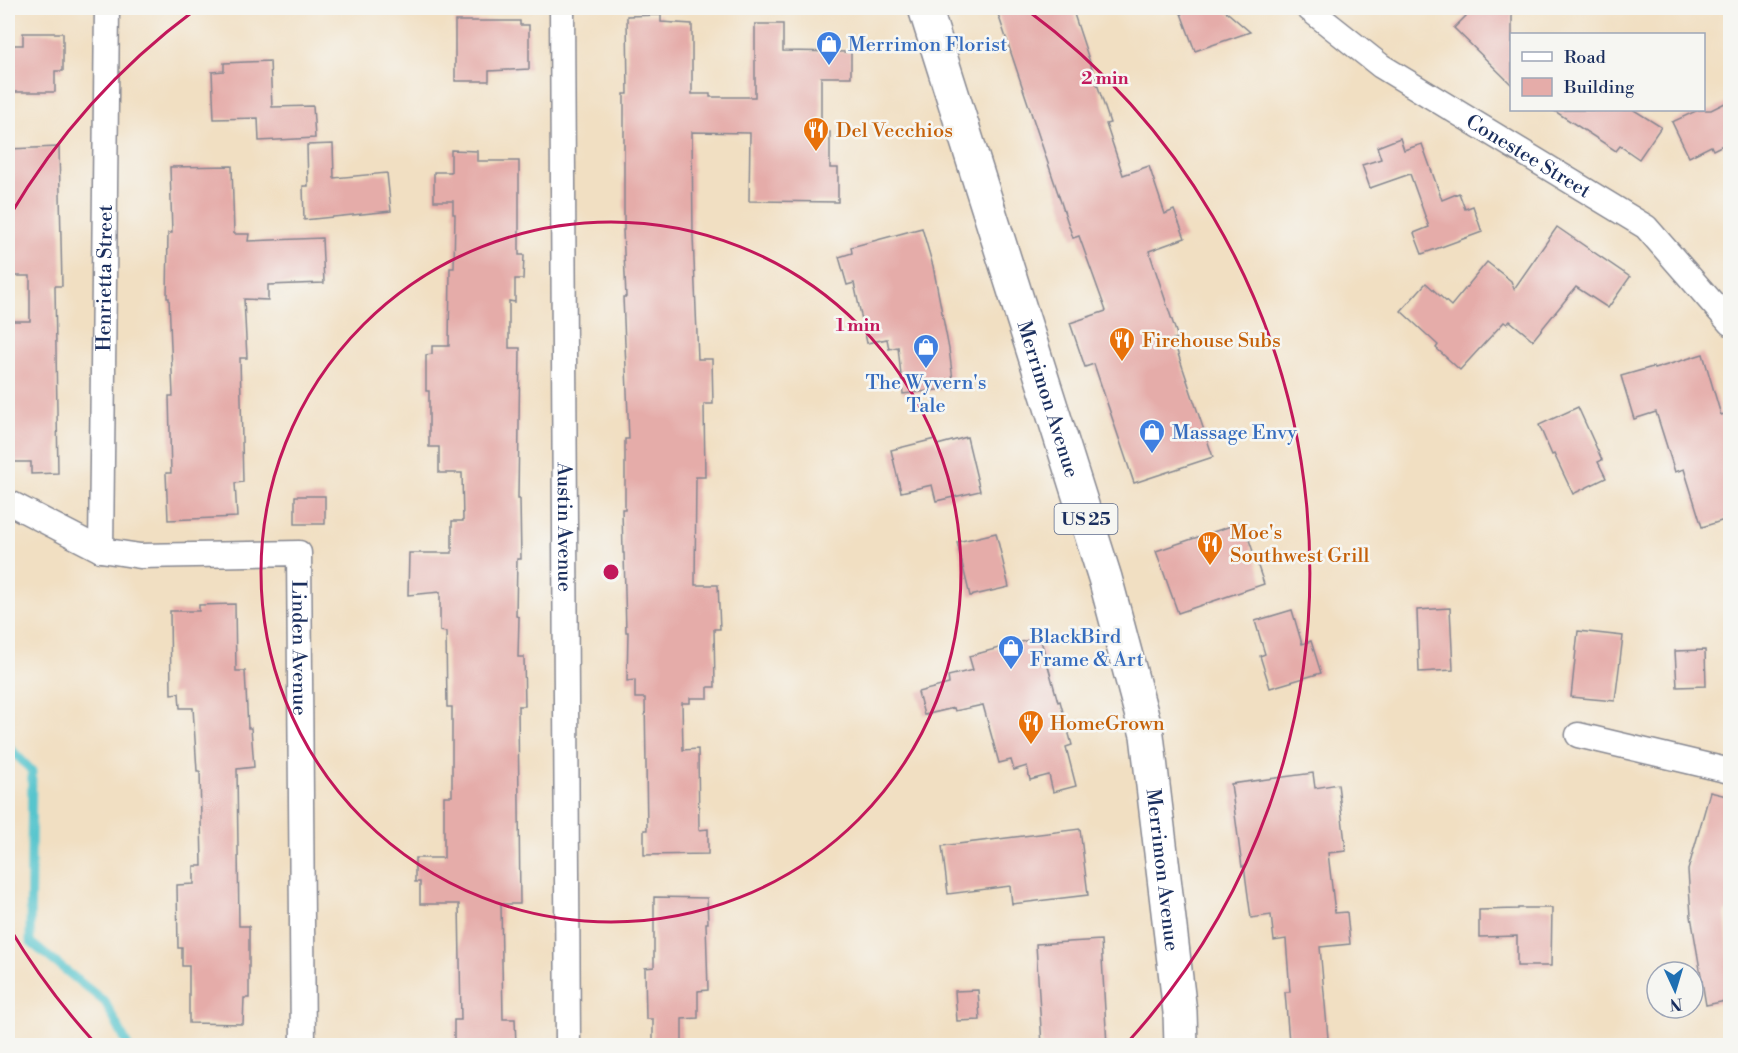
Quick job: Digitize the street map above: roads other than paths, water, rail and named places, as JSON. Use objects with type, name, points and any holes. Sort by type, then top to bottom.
[{"type":"main road","name":"Merrimon Avenue","points":[[925,8],[1105,578],[1147,735],[1180,1012],[1181,1046]]},
{"type":"street","name":"Henrietta Street","points":[[101,550],[107,8]]},
{"type":"street","name":"Austin Avenue","points":[[562,8],[568,1046]]},
{"type":"street","name":"Conestee Street","points":[[1308,8],[1382,66],[1646,227],[1731,324]]},
{"type":"street","name":"Linden Avenue","points":[[8,502],[101,550],[140,556],[299,553],[303,1046]]},
{"type":"street","points":[[1578,735],[1731,771]]},
{"type":"waterway","points":[[8,746],[32,771],[30,942],[105,1002],[128,1046]]},
{"type":"place","name":"Merrimon Florist","points":[[829,67]]},
{"type":"place","name":"Del Vecchios","points":[[816,153]]},
{"type":"place","name":"Firehouse Subs","points":[[1122,363]]},
{"type":"place","name":"The Wyvern's Tale","points":[[926,370]]},
{"type":"place","name":"Massage Envy","points":[[1152,455]]},
{"type":"place","name":"Moe's Southwest Grill","points":[[1210,567]]},
{"type":"place","name":"BlackBird Frame & Art","points":[[1011,671]]},
{"type":"place","name":"HomeGrown","points":[[1031,746]]}]
